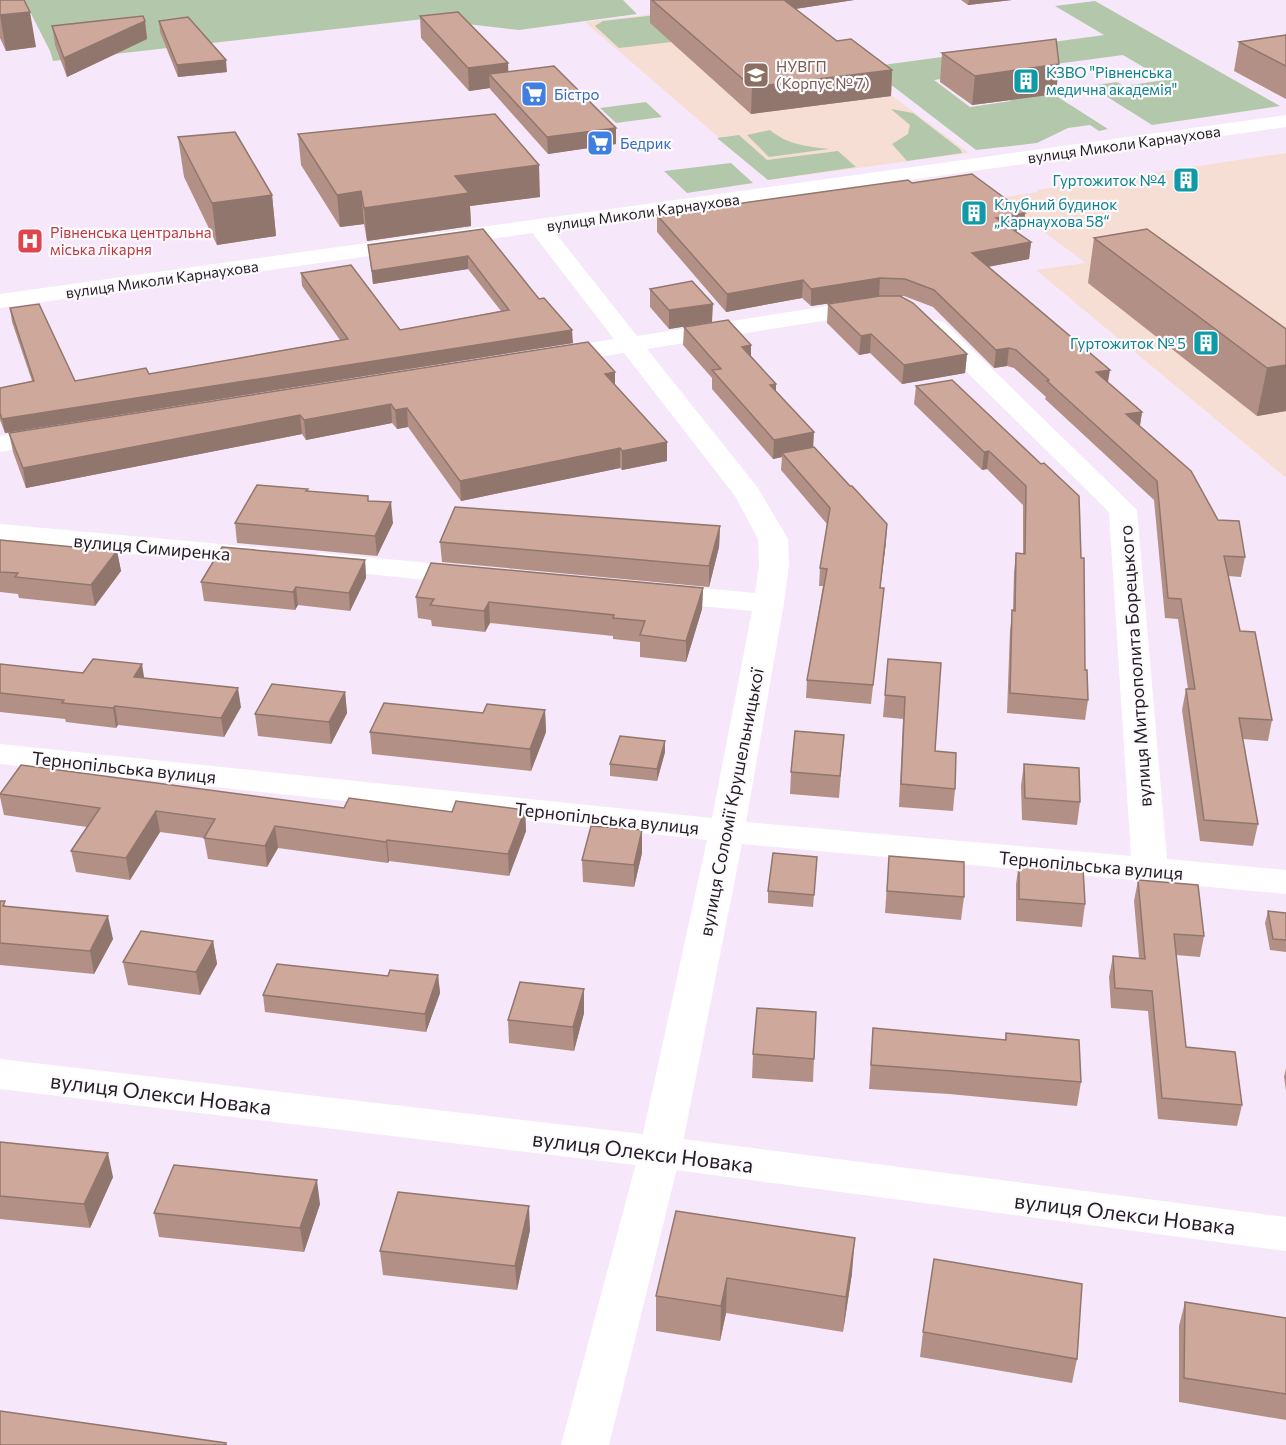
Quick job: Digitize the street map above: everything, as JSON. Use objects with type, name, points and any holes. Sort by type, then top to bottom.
[{"type":"street","name":"вулиця Миколи Карнаухова","points":[[0,301],[1286,121]]},
{"type":"street","name":"вулиця Соломії Крушельницької","points":[[538,226],[748,494],[774,539],[774,565],[769,603],[727,831],[660,1152],[585,1445]]},
{"type":"street","name":"вулиця Митрополита Борецького","points":[[631,345],[879,305],[904,307],[922,314],[1123,510],[1150,871]]},
{"type":"street","points":[[530,360],[631,345]]},
{"type":"street","points":[[0,444],[82,431]]},
{"type":"street","name":"вулиця Симиренка","points":[[0,533],[494,578]]},
{"type":"street","points":[[635,591],[769,603]]},
{"type":"street","name":"Тернопільська вулиця","points":[[0,754],[727,831],[1286,882]]},
{"type":"street","name":"вулиця Олекси Новака","points":[[0,1074],[660,1152],[1286,1234]]},
{"type":"shaded area","name":"НУВГП (Корпус № 7)","points":[[771,1],[841,58],[969,153],[768,180],[585,22]]},
{"type":"shaded area","points":[[1286,153],[1286,478],[1036,270],[1086,263],[998,198],[1038,192],[1037,190]]},
{"type":"green space","points":[[24,0],[623,0],[637,14],[519,30],[424,19],[53,61]]},
{"type":"green space","points":[[1095,1],[1280,106],[1152,125],[1090,86],[1117,82],[1124,86],[1165,80],[1123,55],[934,80],[970,107],[1011,101],[1007,98],[1050,92],[1108,129],[1099,131],[1090,125],[1068,128],[1037,143],[976,150],[868,67],[1104,35],[1055,6]]},
{"type":"green space","points":[[762,3],[651,23],[672,42],[619,48],[595,26],[603,21]]},
{"type":"green space","points":[[646,102],[662,117],[616,123],[600,108]]},
{"type":"green space","points":[[891,109],[913,113],[960,149],[962,153],[907,161],[892,144],[908,134],[910,125]]},
{"type":"green space","points":[[770,130],[791,142],[829,149],[769,157],[747,135]]},
{"type":"green space","points":[[739,135],[767,160],[838,151],[856,167],[768,180],[717,138]]},
{"type":"green space","points":[[731,163],[753,183],[687,193],[664,171]]},
{"type":"building","points":[[0,0],[24,0],[30,12],[0,15]]},
{"type":"building","points":[[652,0],[784,0],[837,41],[851,39],[892,70],[752,87]]},
{"type":"building","points":[[458,12],[508,63],[468,68],[420,16]]},
{"type":"building","points":[[143,16],[145,21],[64,58],[52,26]]},
{"type":"building","points":[[188,17],[226,60],[177,65],[159,21]]},
{"type":"building","points":[[1286,35],[1286,66],[1239,42]]},
{"type":"building","points":[[1056,39],[1059,64],[975,76],[942,53]]},
{"type":"building","points":[[554,66],[616,128],[547,137],[489,74]]},
{"type":"building","points":[[495,114],[539,165],[455,176],[469,193],[364,208],[361,191],[337,195],[298,134]]},
{"type":"building","points":[[235,132],[272,195],[212,203],[178,137]]},
{"type":"building","points":[[972,174],[1025,213],[996,218],[1031,242],[972,253],[1110,370],[1096,372],[1142,412],[1126,414],[1191,471],[1218,520],[1239,521],[1245,557],[1224,556],[1240,631],[1255,632],[1272,720],[1239,718],[1258,824],[1204,820],[1186,689],[1195,689],[1181,599],[1168,598],[1157,481],[1016,350],[1009,348],[996,350],[934,290],[905,279],[880,278],[811,289],[803,280],[727,294],[657,215],[908,180],[912,183]]},
{"type":"building","points":[[483,229],[539,299],[544,298],[572,330],[2,419],[0,388],[34,381],[10,308],[39,304],[75,381],[146,368],[149,374],[348,339],[301,273],[351,265],[400,330],[509,310],[468,256],[372,271],[368,245]]},
{"type":"building","points":[[1147,229],[1286,329],[1286,365],[1267,368],[1094,238]]},
{"type":"building","points":[[692,281],[713,304],[669,310],[650,289]]},
{"type":"building","points":[[880,296],[900,296],[913,303],[967,354],[904,365],[871,334],[861,336],[828,304]]},
{"type":"building","points":[[728,320],[751,345],[742,347],[776,384],[770,385],[814,432],[774,440],[712,370],[721,369],[684,327]]},
{"type":"building","points":[[588,342],[615,372],[605,374],[667,442],[622,451],[620,448],[460,481],[407,408],[395,410],[391,404],[304,420],[300,415],[23,468],[9,433]]},
{"type":"building","points":[[952,380],[1041,464],[1044,463],[1079,496],[1081,558],[1084,558],[1085,670],[1087,670],[1088,700],[1010,693],[1016,553],[1025,554],[1026,486],[989,451],[984,452],[916,386]]},
{"type":"building","points":[[814,447],[887,524],[880,588],[884,588],[873,685],[807,680],[827,569],[820,568],[830,508],[782,453]]},
{"type":"building","points":[[257,485],[368,496],[368,501],[391,502],[375,536],[235,523]]},
{"type":"building","points":[[455,507],[720,526],[709,566],[440,542]]},
{"type":"building","points":[[0,540],[117,551],[91,585],[15,577],[18,573],[0,572]]},
{"type":"building","points":[[222,547],[365,560],[349,593],[296,587],[293,592],[201,582]]},
{"type":"building","points":[[431,563],[703,588],[686,641],[640,635],[645,621],[613,618],[614,615],[489,602],[484,611],[430,605],[434,599],[416,597]]},
{"type":"building","points":[[93,659],[142,664],[134,677],[238,688],[221,718],[115,706],[113,708],[62,703],[64,700],[0,693],[0,664],[83,673]]},
{"type":"building","points":[[888,659],[941,663],[935,751],[956,753],[955,789],[901,784],[905,697],[885,695]]},
{"type":"building","points":[[272,684],[345,692],[329,722],[255,714]]},
{"type":"building","points":[[384,703],[483,713],[487,704],[545,710],[530,749],[370,732]]},
{"type":"building","points":[[795,731],[844,735],[840,776],[791,772]]},
{"type":"building","points":[[620,736],[665,741],[657,769],[610,764]]},
{"type":"building","points":[[1024,764],[1079,768],[1080,802],[1025,798]]},
{"type":"building","points":[[21,765],[344,808],[349,798],[452,812],[456,801],[525,810],[508,854],[387,840],[386,842],[275,826],[265,846],[204,838],[215,819],[156,811],[126,858],[71,851],[100,808],[0,794]]},
{"type":"building","points":[[591,826],[642,830],[634,865],[582,860]]},
{"type":"building","points":[[773,853],[817,857],[814,895],[768,891]]},
{"type":"building","points":[[889,856],[964,862],[964,897],[887,891]]},
{"type":"building","points":[[1019,862],[1083,867],[1085,904],[1019,899]]},
{"type":"building","points":[[1138,880],[1198,885],[1204,936],[1174,934],[1186,1047],[1235,1052],[1242,1105],[1162,1098],[1152,991],[1115,988],[1113,956],[1145,959]]},
{"type":"building","points":[[0,901],[5,901],[3,906],[108,916],[90,951],[0,943]]},
{"type":"building","points":[[1268,911],[1286,913],[1286,940],[1273,939]]},
{"type":"building","points":[[141,931],[213,941],[196,972],[123,962]]},
{"type":"building","points":[[277,964],[388,976],[390,970],[438,975],[425,1014],[263,995]]},
{"type":"building","points":[[520,982],[584,989],[573,1027],[508,1020]]},
{"type":"building","points":[[757,1008],[816,1012],[814,1059],[753,1054]]},
{"type":"building","points":[[873,1028],[1006,1040],[1006,1033],[1079,1040],[1081,1082],[871,1065]]},
{"type":"building","points":[[0,1142],[108,1153],[84,1204],[0,1196]]},
{"type":"building","points":[[174,1165],[317,1180],[300,1228],[154,1213]]},
{"type":"building","points":[[398,1192],[529,1206],[515,1266],[380,1251]]},
{"type":"building","points":[[676,1211],[855,1238],[846,1297],[727,1278],[721,1306],[656,1296]]},
{"type":"building","points":[[934,1259],[1082,1284],[1077,1359],[923,1332]]},
{"type":"building","points":[[1185,1302],[1286,1318],[1286,1394],[1184,1378]]},
{"type":"building","points":[[0,1411],[226,1443],[226,1445],[0,1445]]},
{"type":"place","name":"НУВГП (Корпус № 7)","points":[[756,75]]},
{"type":"place","name":"КЗВО \"Рівненська медична академія\"","points":[[1026,81]]},
{"type":"place","name":"Бістро","points":[[534,94]]},
{"type":"place","name":"Бедрик","points":[[600,143]]},
{"type":"place","name":"Гуртожиток №4","points":[[1186,180]]},
{"type":"place","name":"Клубний будинок „Карнаухова 58“","points":[[974,213]]},
{"type":"place","name":"Рівненська центральна міська лікарня","points":[[30,241]]},
{"type":"place","name":"Гуртожиток № 5","points":[[1206,343]]}]
